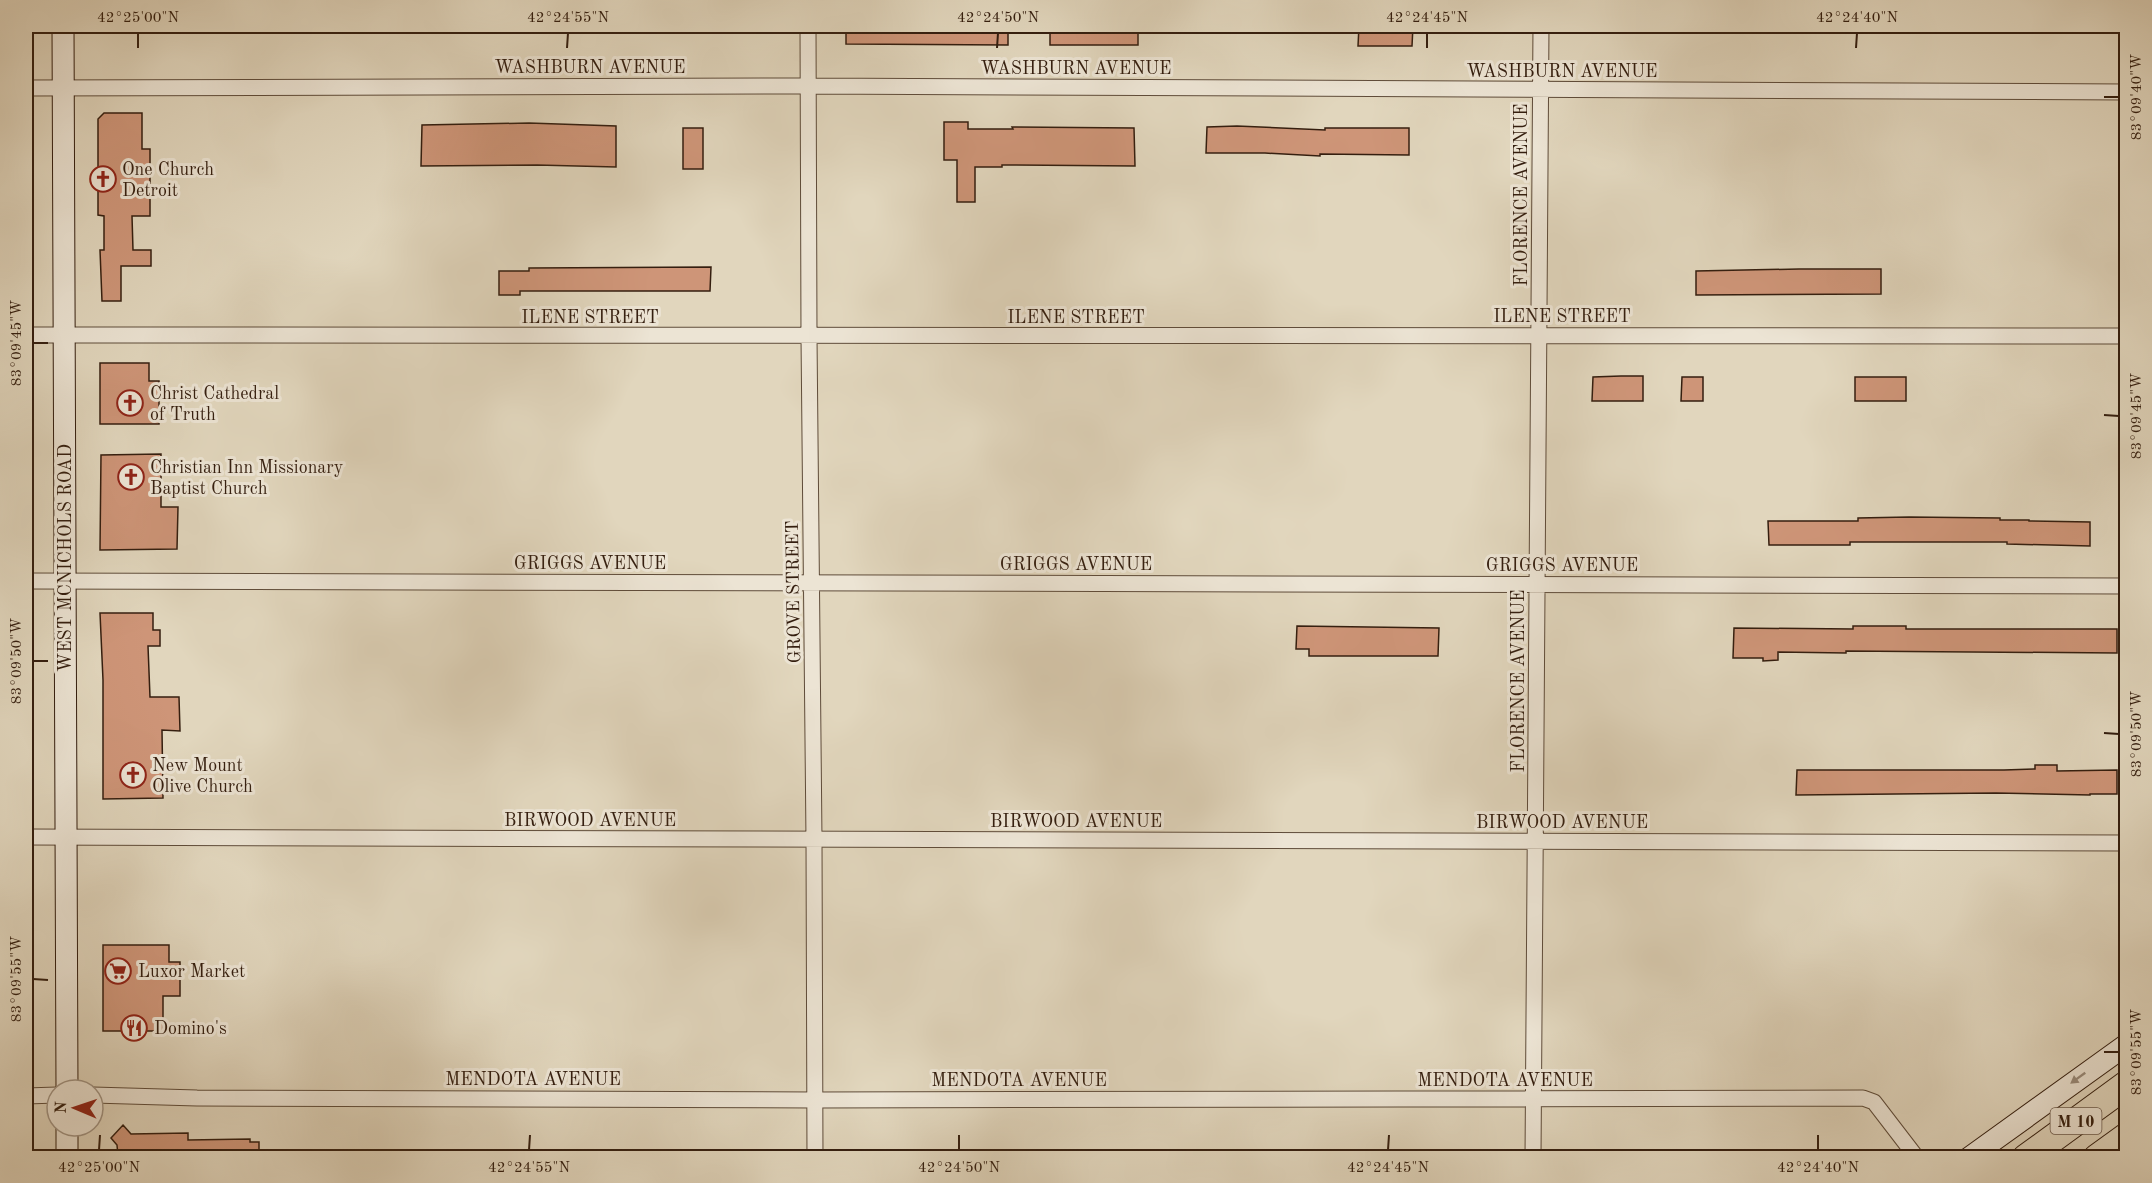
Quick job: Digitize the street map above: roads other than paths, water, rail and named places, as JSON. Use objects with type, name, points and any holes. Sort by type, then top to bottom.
[{"type":"highway","name":"M 10","points":[[2026,1158],[2127,1085]]},
{"type":"highway","name":"M 10","points":[[2097,1158],[2127,1137]]},
{"type":"main road","name":"WEST MCNICHOLS ROAD","points":[[63,26],[67,1078]]},
{"type":"main road","points":[[1969,1158],[2127,1045]]},
{"type":"main road","points":[[67,1138],[67,1158]]},
{"type":"street","name":"GROVE STREET","points":[[808,26],[815,1158]]},
{"type":"street","name":"FLORENCE AVENUE","points":[[1533,1158],[1539,584],[1541,26]]},
{"type":"street","name":"WASHBURN AVENUE","points":[[26,88],[808,86],[2127,92]]},
{"type":"street","name":"ILENE STREET","points":[[26,335],[2127,336]]},
{"type":"street","name":"GRIGGS AVENUE","points":[[26,581],[2127,586]]},
{"type":"street","name":"BIRWOOD AVENUE","points":[[26,837],[2127,843]]},
{"type":"street","points":[[26,1096],[45,1095]]},
{"type":"street","name":"MENDOTA AVENUE","points":[[105,1095],[197,1098],[815,1100],[1863,1098],[1874,1102],[1917,1158]]},
{"type":"place","name":"One Church Detroit","points":[[103,179]]},
{"type":"place","name":"Christ Cathedral of Truth","points":[[130,403]]},
{"type":"place","name":"Christian Inn Missionary Baptist Church","points":[[131,477]]},
{"type":"place","name":"New Mount Olive Church","points":[[133,775]]},
{"type":"place","name":"Luxor Market","points":[[118,971]]},
{"type":"place","name":"Domino's","points":[[134,1028]]}]
